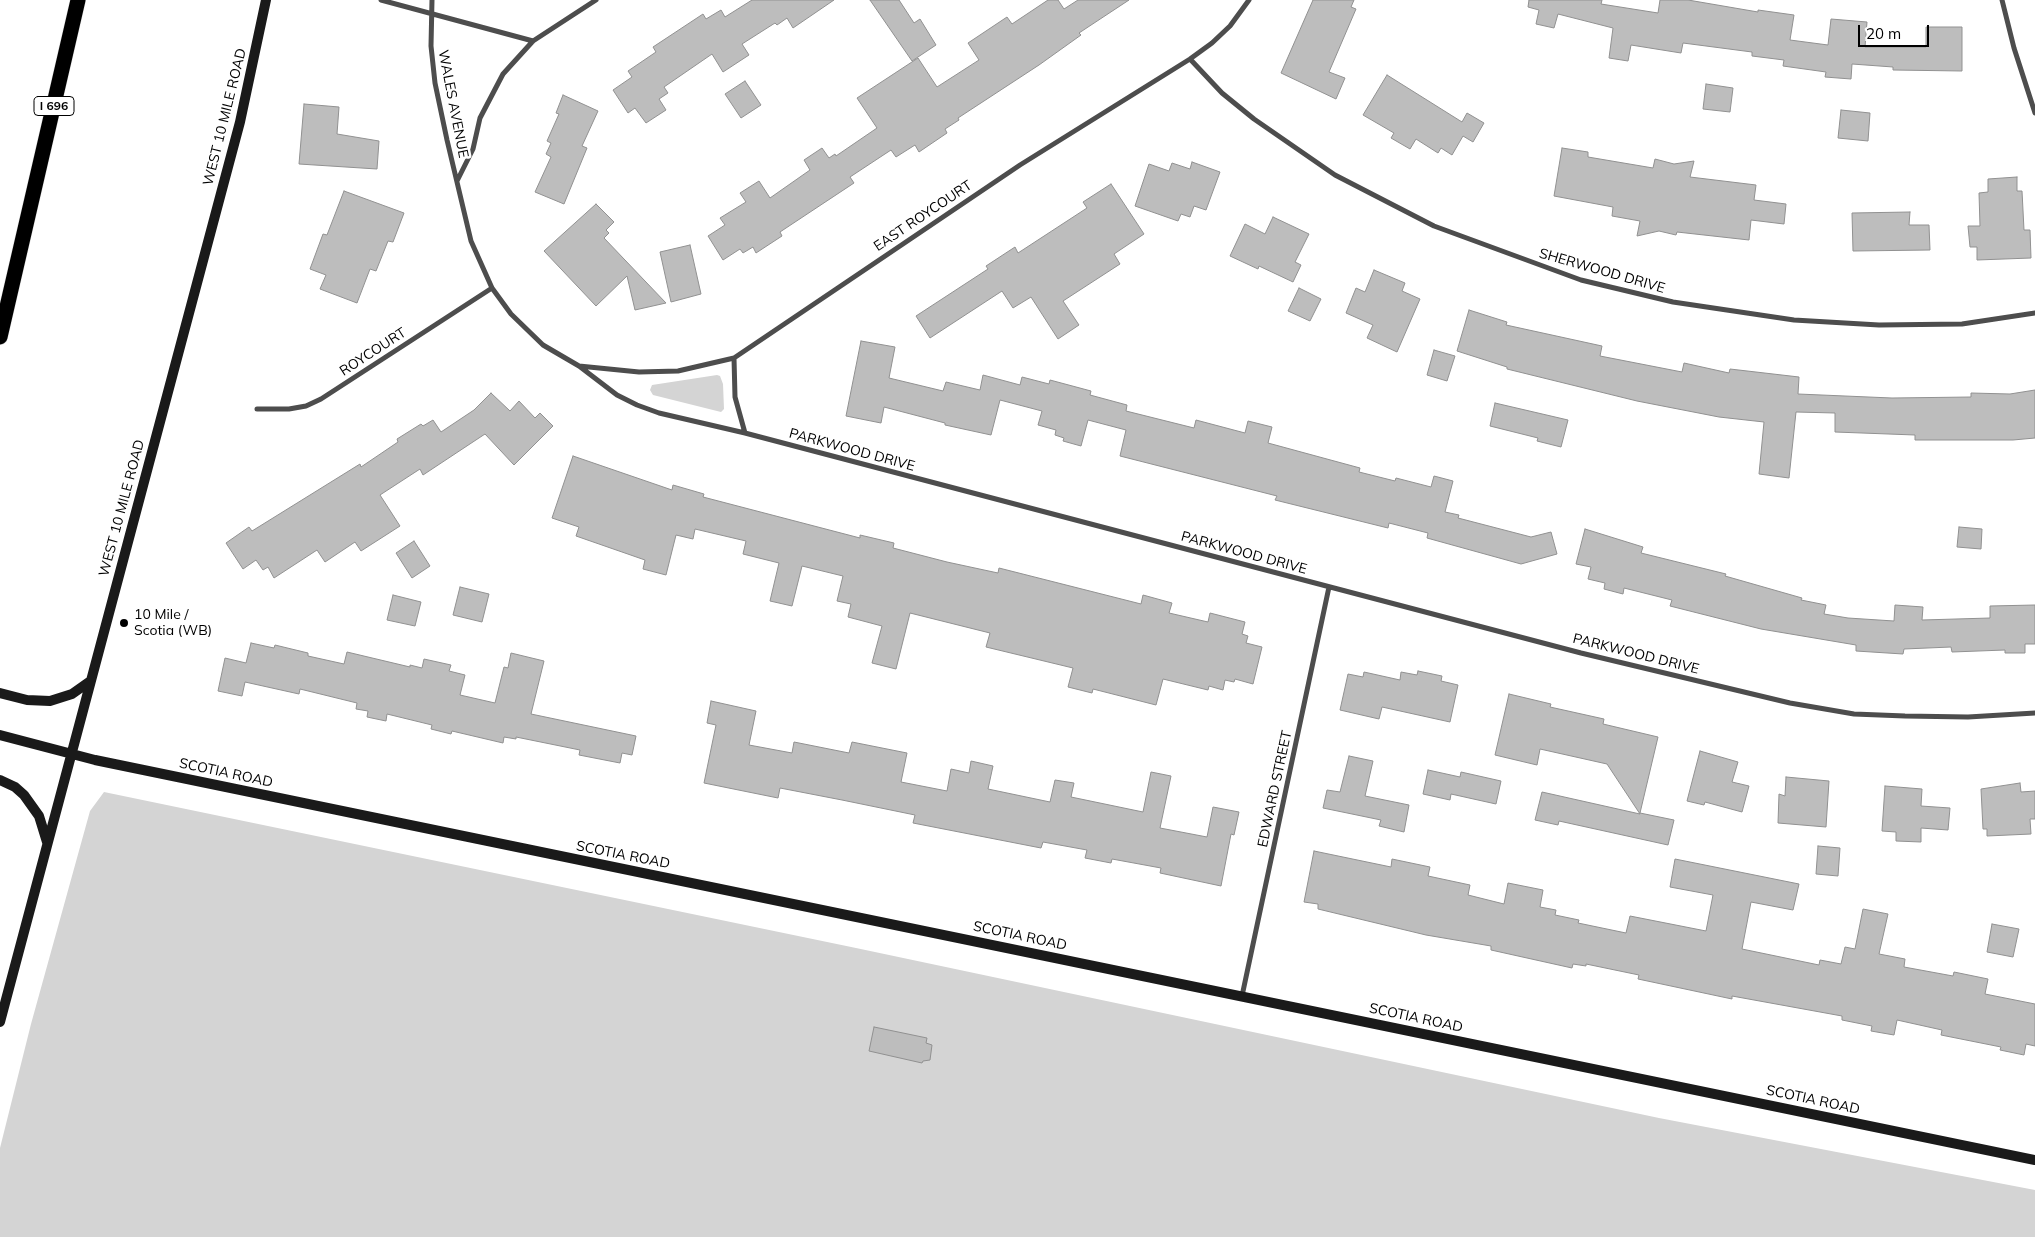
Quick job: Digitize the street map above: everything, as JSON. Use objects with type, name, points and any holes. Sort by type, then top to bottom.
[{"type":"highway","name":"I 696","points":[[0,337],[78,0]]},
{"type":"street","name":"WEST 10 MILE ROAD","points":[[0,1022],[240,122],[266,0]]},
{"type":"street","points":[[381,0],[533,41]]},
{"type":"street","name":"WALES AVENUE","points":[[432,0],[430,13],[431,46],[435,83],[471,241],[492,288]]},
{"type":"street","points":[[457,181],[473,149],[480,118],[504,74],[533,41],[596,0]]},
{"type":"street","name":"EAST ROYCOURT","points":[[579,366],[640,372],[678,371],[734,358],[1020,165],[1190,59],[1212,43],[1230,26],[1249,0]]},
{"type":"street","points":[[2002,0],[2014,48],[2035,113]]},
{"type":"street","name":"SHERWOOD DRIVE","points":[[1190,59],[1222,93],[1247,114],[1335,175],[1434,226],[1581,280],[1673,302],[1794,320],[1879,324],[1962,324],[2035,313]]},
{"type":"street","name":"PARKWOOD DRIVE","points":[[492,288],[511,314],[543,345],[579,366],[617,395],[659,413],[745,433],[1581,653],[1821,710],[1905,716],[1968,717],[2035,713]]},
{"type":"street","name":"ROYCOURT","points":[[257,409],[289,409],[306,406],[321,399],[492,288]]},
{"type":"street","points":[[734,358],[735,396],[745,433]]},
{"type":"street","name":"EDWARD STREET","points":[[1242,996],[1329,586]]},
{"type":"street","points":[[0,693],[39,702],[56,700],[82,689],[90,681]]},
{"type":"street","name":"SCOTIA ROAD","points":[[0,735],[70,754],[2035,1160]]},
{"type":"street","points":[[0,780],[15,787],[33,808],[47,842]]},
{"type":"shaded area","points":[[720,376],[723,384],[724,409],[721,412],[653,395],[650,390],[652,385]]},
{"type":"shaded area","points":[[104,792],[856,948],[1659,1118],[2035,1190],[2035,1237],[0,1237],[0,1148],[31,1024],[90,811]]},
{"type":"building","points":[[752,0],[834,0],[793,28],[787,18],[777,25],[775,23],[742,44],[749,55],[723,72],[712,54],[664,87],[668,93],[659,99],[666,110],[646,123],[635,108],[628,113],[613,90],[632,77],[628,71],[656,52],[653,47],[703,14],[706,19],[721,10],[725,17]]},
{"type":"building","points":[[870,0],[899,0],[914,23],[920,19],[936,45],[912,61]]},
{"type":"building","points":[[1048,0],[1058,0],[1064,9],[1078,0],[1129,0],[1079,33],[1081,35],[1039,65],[958,118],[959,120],[945,129],[947,133],[919,152],[915,145],[896,157],[891,150],[850,177],[854,183],[780,232],[782,236],[756,253],[753,247],[743,253],[740,249],[723,260],[708,236],[725,225],[720,218],[746,202],[740,193],[759,181],[770,198],[810,170],[804,160],[822,148],[829,158],[835,154],[836,156],[877,128],[857,98],[918,58],[937,87],[979,60],[968,43],[1007,17],[1012,24]]},
{"type":"building","points":[[1313,0],[1354,0],[1351,7],[1356,9],[1329,72],[1345,78],[1336,99],[1281,73]]},
{"type":"building","points":[[1529,0],[1602,0],[1601,4],[1658,13],[1660,0],[1688,0],[1758,12],[1758,10],[1794,15],[1790,40],[1828,45],[1831,19],[1867,22],[1865,47],[1926,47],[1926,27],[1962,27],[1962,71],[1893,70],[1893,67],[1852,64],[1851,79],[1825,77],[1826,72],[1783,66],[1784,60],[1752,56],[1752,52],[1683,43],[1681,53],[1631,45],[1628,61],[1609,58],[1613,28],[1558,14],[1554,28],[1536,24],[1539,10],[1528,7]]},
{"type":"building","points":[[1387,75],[1462,122],[1467,113],[1484,123],[1473,142],[1463,136],[1452,155],[1441,148],[1438,153],[1416,139],[1410,149],[1391,138],[1394,133],[1363,115]]},
{"type":"building","points":[[745,81],[761,105],[741,118],[725,94]]},
{"type":"building","points":[[1706,84],[1733,88],[1730,112],[1703,109]]},
{"type":"building","points":[[563,95],[598,111],[582,146],[587,148],[564,204],[535,192],[551,157],[546,154],[551,143],[547,141],[559,114],[556,113]]},
{"type":"building","points":[[304,104],[339,107],[337,134],[379,141],[377,169],[299,164]]},
{"type":"building","points":[[1841,110],[1870,113],[1868,141],[1838,138]]},
{"type":"building","points":[[1562,148],[1588,152],[1588,157],[1653,168],[1655,159],[1674,164],[1694,161],[1690,177],[1756,185],[1754,200],[1786,204],[1784,224],[1751,220],[1749,240],[1677,232],[1676,235],[1659,231],[1637,236],[1640,221],[1612,216],[1613,207],[1554,196]]},
{"type":"building","points":[[1192,162],[1220,172],[1206,210],[1194,206],[1190,217],[1181,214],[1178,221],[1135,206],[1149,164],[1169,171],[1172,163],[1190,169]]},
{"type":"building","points":[[2017,177],[2017,191],[2022,191],[2024,230],[2030,230],[2031,258],[1977,260],[1977,247],[1970,247],[1968,226],[1980,226],[1979,193],[1988,192],[1988,179]]},
{"type":"building","points":[[1111,184],[1144,234],[1114,254],[1120,264],[1063,301],[1079,325],[1058,339],[1031,297],[1013,308],[1002,291],[930,338],[916,316],[988,269],[986,266],[1015,247],[1018,253],[1087,208],[1083,202]]},
{"type":"building","points":[[344,191],[404,213],[393,242],[388,241],[376,271],[370,269],[357,303],[320,289],[326,275],[310,269],[323,234],[327,235]]},
{"type":"building","points":[[596,204],[614,222],[606,230],[609,233],[604,238],[666,303],[635,310],[627,276],[596,306],[544,251]]},
{"type":"building","points":[[1910,212],[1909,225],[1929,225],[1930,250],[1853,251],[1852,213]]},
{"type":"building","points":[[1273,217],[1309,234],[1295,262],[1301,265],[1293,282],[1259,266],[1258,269],[1230,256],[1245,224],[1265,234]]},
{"type":"building","points":[[690,245],[701,294],[671,302],[660,252]]},
{"type":"building","points":[[1374,270],[1405,283],[1402,291],[1420,299],[1397,352],[1367,338],[1373,325],[1346,313],[1356,288],[1365,292]]},
{"type":"building","points":[[1299,288],[1321,299],[1310,321],[1288,311]]},
{"type":"building","points":[[1469,310],[1507,322],[1506,325],[1602,346],[1600,356],[1682,372],[1684,363],[1729,373],[1730,369],[1799,377],[1798,394],[1892,398],[1971,397],[1971,393],[2010,394],[2035,390],[2035,438],[2013,440],[1915,440],[1915,435],[1835,432],[1835,413],[1796,412],[1789,478],[1759,474],[1764,422],[1719,417],[1637,401],[1507,369],[1507,367],[1457,351]]},
{"type":"building","points":[[861,341],[895,347],[889,378],[943,391],[946,382],[980,390],[983,375],[1020,385],[1022,377],[1049,384],[1050,380],[1091,391],[1090,395],[1127,405],[1126,411],[1194,428],[1196,420],[1245,433],[1248,421],[1272,427],[1268,443],[1360,468],[1359,472],[1395,481],[1396,478],[1431,487],[1434,476],[1453,481],[1445,512],[1459,515],[1458,518],[1531,537],[1551,532],[1557,554],[1521,564],[1427,538],[1428,533],[1389,523],[1388,528],[1275,500],[1277,496],[1120,456],[1126,430],[1088,420],[1081,446],[1063,441],[1064,438],[1055,435],[1056,430],[1038,425],[1042,411],[1000,400],[991,435],[945,425],[945,423],[884,407],[881,423],[846,416]]},
{"type":"building","points":[[1434,350],[1455,356],[1447,381],[1427,375]]},
{"type":"building","points":[[491,393],[510,411],[519,401],[535,418],[540,413],[553,426],[514,465],[485,434],[423,475],[420,469],[380,495],[400,526],[361,551],[355,542],[325,562],[317,550],[274,578],[268,567],[263,570],[256,560],[243,569],[226,543],[249,527],[252,531],[360,464],[361,467],[398,442],[397,439],[421,424],[423,426],[433,420],[441,432],[474,410]]},
{"type":"building","points":[[1495,403],[1568,420],[1561,447],[1537,441],[1538,438],[1490,426]]},
{"type":"building","points":[[573,456],[672,490],[673,485],[704,494],[703,497],[860,538],[860,535],[894,543],[893,548],[947,562],[998,573],[999,568],[1141,604],[1143,595],[1172,603],[1169,613],[1208,622],[1210,613],[1245,622],[1242,634],[1248,636],[1246,643],[1262,647],[1253,684],[1235,679],[1234,682],[1225,680],[1223,690],[1209,686],[1208,690],[1163,679],[1156,705],[1093,689],[1092,693],[1068,687],[1073,668],[986,647],[990,633],[910,613],[896,669],[872,663],[882,626],[848,617],[851,604],[837,601],[843,576],[802,566],[792,606],[770,601],[779,563],[743,554],[746,541],[695,529],[693,539],[676,535],[666,575],[643,569],[645,560],[576,536],[579,527],[552,518]]},
{"type":"building","points":[[1959,527],[1982,529],[1981,549],[1957,547]]},
{"type":"building","points":[[1585,529],[1643,547],[1641,553],[1726,574],[1725,576],[1802,598],[1801,600],[1826,605],[1824,614],[1848,618],[1894,621],[1895,605],[1923,607],[1922,620],[1990,618],[1990,606],[2035,605],[2035,644],[2025,644],[2025,653],[2005,653],[2005,650],[1952,652],[1951,647],[1904,649],[1903,654],[1856,651],[1856,645],[1761,629],[1670,606],[1672,600],[1624,588],[1623,594],[1604,589],[1605,583],[1588,579],[1591,567],[1576,564]]},
{"type":"building","points":[[414,541],[430,566],[412,578],[396,553]]},
{"type":"building","points":[[460,587],[489,594],[482,622],[453,615]]},
{"type":"building","points":[[393,595],[421,602],[415,626],[387,620]]},
{"type":"building","points":[[251,643],[274,648],[275,645],[308,653],[308,656],[344,664],[347,652],[410,667],[410,665],[422,668],[424,659],[451,665],[449,671],[465,675],[460,695],[495,703],[504,667],[508,668],[511,653],[544,661],[531,714],[636,736],[632,755],[622,753],[620,763],[579,755],[580,750],[516,737],[516,739],[504,737],[503,743],[452,731],[451,734],[431,729],[432,725],[387,714],[386,721],[367,717],[368,711],[356,709],[357,703],[300,689],[299,694],[245,682],[242,696],[218,691],[225,658],[246,663]]},
{"type":"building","points":[[1418,671],[1442,676],[1441,681],[1458,685],[1450,722],[1382,707],[1379,719],[1340,710],[1348,674],[1363,677],[1364,672],[1400,680],[1401,672],[1417,675]]},
{"type":"building","points":[[1509,694],[1551,704],[1550,707],[1604,719],[1603,724],[1658,737],[1640,813],[1674,820],[1668,845],[1559,821],[1558,825],[1535,820],[1542,792],[1640,814],[1607,764],[1540,749],[1537,765],[1495,755]]},
{"type":"building","points":[[711,701],[756,711],[749,745],[792,753],[794,742],[849,753],[852,742],[907,753],[901,782],[947,791],[951,769],[969,773],[971,761],[993,766],[988,789],[1050,802],[1055,780],[1074,783],[1071,797],[1143,812],[1151,772],[1171,776],[1160,828],[1207,837],[1213,807],[1239,812],[1234,835],[1231,834],[1221,886],[1160,873],[1161,868],[1112,859],[1111,863],[1085,858],[1087,850],[1043,842],[1041,848],[913,823],[915,815],[842,800],[780,788],[778,798],[704,783],[716,725],[707,723]]},
{"type":"building","points":[[1700,751],[1738,762],[1732,782],[1749,786],[1742,812],[1705,802],[1704,805],[1687,801]]},
{"type":"building","points":[[1349,756],[1373,761],[1365,796],[1409,805],[1404,832],[1379,826],[1381,820],[1323,808],[1327,790],[1340,792]]},
{"type":"building","points":[[1428,770],[1460,777],[1461,772],[1501,781],[1496,804],[1451,794],[1450,800],[1423,794]]},
{"type":"building","points":[[1786,777],[1829,781],[1826,827],[1778,823],[1779,794],[1785,796]]},
{"type":"building","points":[[2020,783],[2021,792],[2035,791],[2035,819],[2030,819],[2031,834],[1987,836],[1987,829],[1983,829],[1981,789]]},
{"type":"building","points":[[1885,786],[1922,789],[1921,806],[1950,808],[1948,830],[1921,828],[1921,842],[1896,841],[1896,832],[1882,831]]},
{"type":"building","points":[[1818,846],[1840,848],[1838,876],[1816,874]]},
{"type":"building","points":[[1314,851],[1391,867],[1392,859],[1430,867],[1428,876],[1470,885],[1468,895],[1504,904],[1508,883],[1543,890],[1540,907],[1556,910],[1555,915],[1579,920],[1578,923],[1626,933],[1630,916],[1706,931],[1713,895],[1670,887],[1675,859],[1799,884],[1793,910],[1751,902],[1742,949],[1819,965],[1820,960],[1841,964],[1845,947],[1855,949],[1863,909],[1888,914],[1879,954],[1905,959],[1904,967],[1953,976],[1954,972],[1988,979],[1985,994],[2035,1004],[2035,1046],[2026,1044],[2024,1055],[2000,1050],[2001,1047],[1941,1035],[1942,1030],[1897,1020],[1894,1035],[1871,1031],[1872,1026],[1842,1020],[1842,1016],[1732,996],[1732,999],[1638,979],[1639,975],[1586,964],[1586,966],[1573,964],[1572,968],[1491,950],[1491,946],[1426,935],[1318,909],[1318,904],[1304,902]]},
{"type":"building","points":[[1992,924],[2019,929],[2013,957],[1987,952]]},
{"type":"building","points":[[874,1027],[927,1038],[926,1043],[932,1045],[930,1060],[923,1061],[922,1063],[869,1051]]},
{"type":"place","name":"10 Mile / Scotia (WB)","points":[[124,623]]}]
